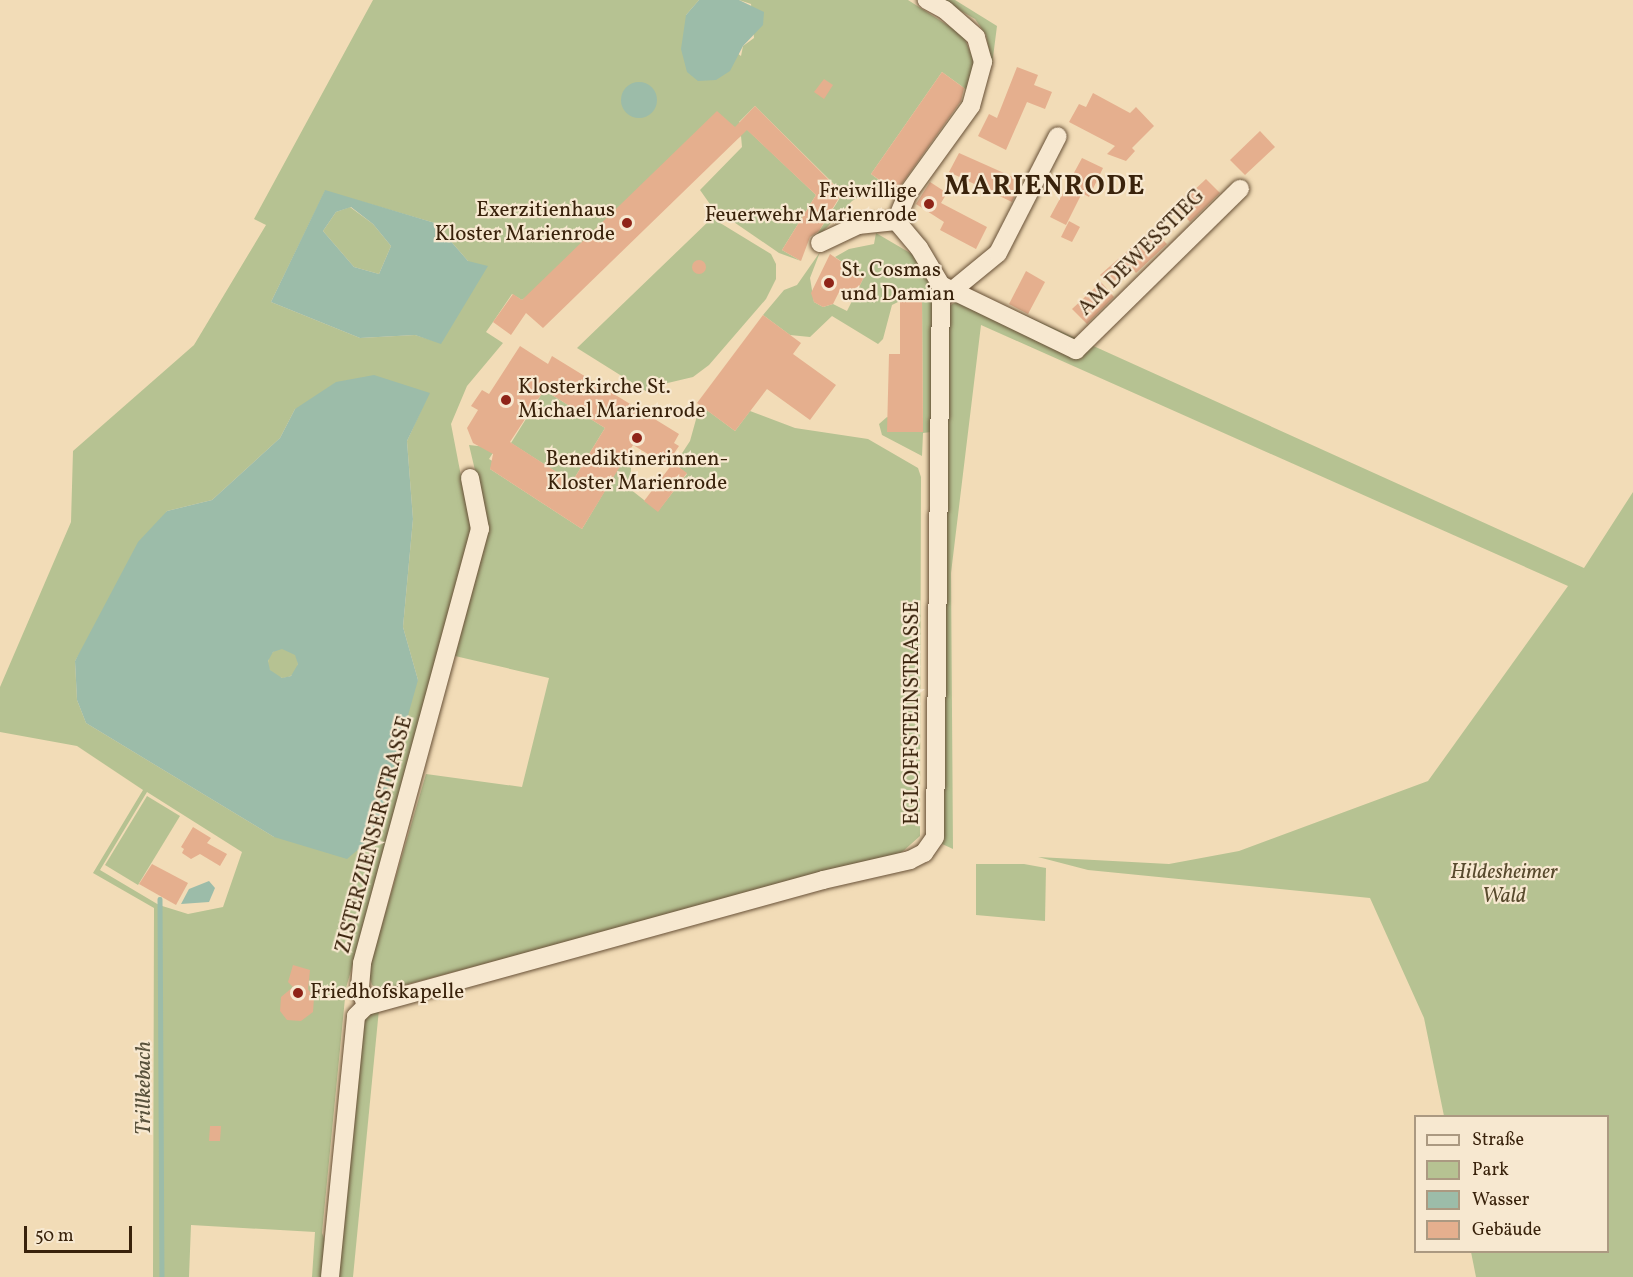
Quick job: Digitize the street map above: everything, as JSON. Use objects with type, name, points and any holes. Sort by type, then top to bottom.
[{"type":"street","points":[[820,243],[858,225],[896,221],[908,193],[971,106],[983,62],[976,38],[945,10],[927,0]]},
{"type":"street","points":[[947,288],[998,253],[1058,135]]},
{"type":"street","name":"AM DEWESSTIEG","points":[[947,288],[1076,350],[1240,189]]},
{"type":"street","name":"EGLOFFSTEINSTRASSE","points":[[366,1006],[823,880],[910,860],[924,853],[935,837],[947,288],[926,257],[896,221]]},
{"type":"street","name":"ZISTERZIENSERSTRASSE","points":[[366,1006],[360,987],[362,963],[480,529],[470,478]]},
{"type":"street","points":[[330,1277],[356,1016],[366,1006]]},
{"type":"green space","points":[[373,0],[699,0],[686,15],[741,56],[743,46],[754,38],[751,4],[739,0],[908,0],[963,35],[975,63],[971,93],[942,72],[871,174],[883,183],[852,201],[811,244],[843,193],[755,106],[739,122],[816,195],[782,250],[801,261],[779,253],[712,207],[700,190],[742,147],[741,136],[522,300],[512,294],[486,332],[503,343],[467,386],[451,424],[471,528],[421,729],[346,988],[322,1233],[326,1243],[323,1277],[312,1277],[315,1232],[191,1225],[189,1277],[153,1277],[154,908],[93,873],[143,790],[77,746],[0,732],[0,687],[71,522],[73,451],[194,345],[266,225],[254,219]],"holes":[[[325,191],[435,223],[468,261],[441,343],[415,335],[360,338],[271,302]],[[429,393],[407,441],[413,519],[403,627],[418,680],[274,837],[86,723],[77,700],[75,661],[167,511],[212,500],[280,438],[295,409]],[[147,792],[242,852],[223,907],[188,914],[159,905],[100,870]]]},
{"type":"green space","points":[[942,0],[955,0],[997,26],[992,65],[986,35],[975,19]]},
{"type":"green space","points":[[350,207],[373,224],[391,246],[379,274],[354,267],[323,231],[336,212]]},
{"type":"green space","points":[[712,218],[771,254],[776,264],[776,279],[766,299],[709,365],[693,377],[655,386],[652,395],[577,348]]},
{"type":"green space","points":[[876,233],[917,257],[928,274],[933,293],[931,432],[923,433],[922,456],[882,435],[879,424],[887,417],[923,432],[922,299],[900,290],[900,301],[892,305],[883,339],[878,344],[832,316],[810,337],[790,335],[763,315],[784,290],[797,285],[820,252],[810,278],[814,302],[823,307],[833,304],[847,311],[864,277],[835,257],[849,249],[874,244]]},
{"type":"green space","name":"Hildesheimer Wald","points":[[972,291],[1584,568],[1633,492],[1633,1277],[1476,1277],[1471,1253],[1609,1253],[1609,1115],[1444,1115],[1424,1018],[1370,898],[1088,870],[1038,857],[1169,864],[1239,851],[1428,781],[1568,586],[981,325],[951,573],[953,849],[940,843],[945,309]]},
{"type":"green space","points":[[544,390],[605,428],[572,482],[511,443]]},
{"type":"green space","points":[[700,405],[735,431],[750,411],[795,428],[868,439],[918,468],[921,477],[920,836],[901,853],[382,991],[372,985],[368,972],[426,774],[522,787],[549,678],[455,656],[489,529],[469,445],[496,448],[489,459],[494,462],[490,469],[582,529],[622,462],[631,468],[630,489],[658,511],[687,474],[675,464],[690,441]]},
{"type":"green space","points":[[283,648],[289,649],[297,657],[297,669],[289,677],[283,678],[277,677],[269,669],[268,663],[269,657],[277,649]]},
{"type":"green space","points":[[147,796],[180,816],[138,885],[105,865]]},
{"type":"green space","points":[[976,864],[1024,864],[1046,868],[1045,921],[976,915]]},
{"type":"green space","points":[[379,1009],[353,1277],[337,1277],[360,1026],[366,1015]]},
{"type":"water","points":[[699,0],[739,0],[764,12],[763,25],[743,46],[730,71],[716,80],[698,81],[687,72],[681,49],[686,15]]},
{"type":"water","points":[[639,82],[651,88],[657,100],[651,112],[639,118],[627,112],[621,100],[627,88]]},
{"type":"water","points":[[325,190],[435,223],[468,261],[488,266],[441,344],[415,335],[360,338],[271,302]],"holes":[[[351,207],[373,224],[391,246],[379,274],[354,267],[323,231],[336,212]]]},
{"type":"water","points":[[374,375],[430,393],[407,441],[413,519],[403,627],[418,680],[374,836],[347,859],[274,837],[86,723],[77,700],[75,661],[138,542],[167,511],[212,500],[280,438],[295,409],[336,382]],"holes":[[[282,649],[295,655],[298,664],[291,676],[282,678],[270,670],[268,661],[273,652]]]},
{"type":"water","points":[[209,881],[215,888],[209,902],[181,904],[189,889]]},
{"type":"building","points":[[1017,67],[1038,75],[1034,85],[1052,92],[1045,109],[1027,102],[1006,150],[978,136],[989,114],[997,118]]},
{"type":"building","points":[[942,72],[964,88],[961,101],[896,192],[871,174]]},
{"type":"building","points":[[824,79],[833,85],[824,99],[814,92]]},
{"type":"building","points":[[1093,93],[1130,113],[1136,107],[1154,126],[1132,148],[1135,151],[1126,161],[1107,154],[1115,146],[1069,122],[1079,104],[1086,107]]},
{"type":"building","name":"Exerzitienhaus Kloster Marienrode","points":[[755,106],[842,193],[819,231],[810,237],[801,261],[782,250],[816,195],[747,130],[543,328],[526,313],[511,335],[493,322],[513,294],[522,300],[717,111],[735,127]]},
{"type":"building","points":[[1260,131],[1275,147],[1245,175],[1230,160]]},
{"type":"building","points":[[959,153],[1022,181],[1012,202],[949,172]]},
{"type":"building","points":[[1082,158],[1103,168],[1089,197],[1082,193],[1066,225],[1050,217]]},
{"type":"building","points":[[1206,179],[1220,193],[1190,222],[1176,207]]},
{"type":"building","points":[[930,182],[947,193],[941,203],[987,227],[976,249],[940,230],[944,222],[916,204]]},
{"type":"building","points":[[1069,221],[1080,227],[1072,242],[1061,237]]},
{"type":"building","points":[[1152,229],[1167,244],[1136,273],[1130,266],[1110,285],[1100,275]]},
{"type":"building","name":"St. Cosmas und Damian","points":[[830,254],[864,277],[853,299],[839,292],[833,304],[823,307],[814,302],[811,293]]},
{"type":"building","points":[[699,260],[704,262],[706,267],[704,272],[699,274],[694,272],[692,267],[694,262]]},
{"type":"building","points":[[1026,271],[1045,282],[1028,314],[1009,304]]},
{"type":"building","points":[[1101,282],[1114,297],[1087,324],[1072,309]]},
{"type":"building","points":[[900,290],[922,300],[923,432],[887,432],[889,354],[900,354]]},
{"type":"building","points":[[763,315],[801,343],[793,354],[836,385],[810,420],[767,389],[735,431],[697,403]]},
{"type":"building","name":"Benediktinerinnen- Kloster Marienrode","points":[[520,346],[548,364],[552,356],[679,434],[674,443],[679,446],[666,465],[633,445],[582,529],[490,469],[493,454],[473,443],[467,428],[478,410],[471,406],[482,390],[489,394]],"holes":[[[544,390],[605,428],[572,482],[510,442]]]},
{"type":"building","points":[[673,463],[687,473],[658,512],[644,501]]},
{"type":"building","points":[[193,827],[211,838],[207,843],[227,854],[220,866],[200,854],[191,859],[182,853],[184,849],[181,847]]},
{"type":"building","points":[[152,864],[188,883],[176,905],[139,884]]},
{"type":"building","name":"Friedhofskapelle","points":[[293,965],[310,970],[308,989],[314,998],[313,1012],[301,1021],[287,1020],[280,1011],[281,997],[293,987],[288,982]]},
{"type":"building","points":[[210,1126],[221,1126],[220,1141],[209,1141]]},
{"type":"waterway","name":"Trillkebach","points":[[160,899],[162,1277]]},
{"type":"place","name":"Freiwillige Feuerwehr Marienrode","points":[[929,204]]},
{"type":"place","name":"Exerzitienhaus Kloster Marienrode","points":[[627,223]]},
{"type":"place","name":"St. Cosmas und Damian","points":[[829,283]]},
{"type":"place","name":"Klosterkirche St. Michael Marienrode","points":[[506,400]]},
{"type":"place","name":"Benediktinerinnen- Kloster Marienrode","points":[[637,438]]},
{"type":"place","name":"Friedhofskapelle","points":[[298,993]]},
{"type":"district","name":"MARIENRODE","points":[[1045,188]]}]
